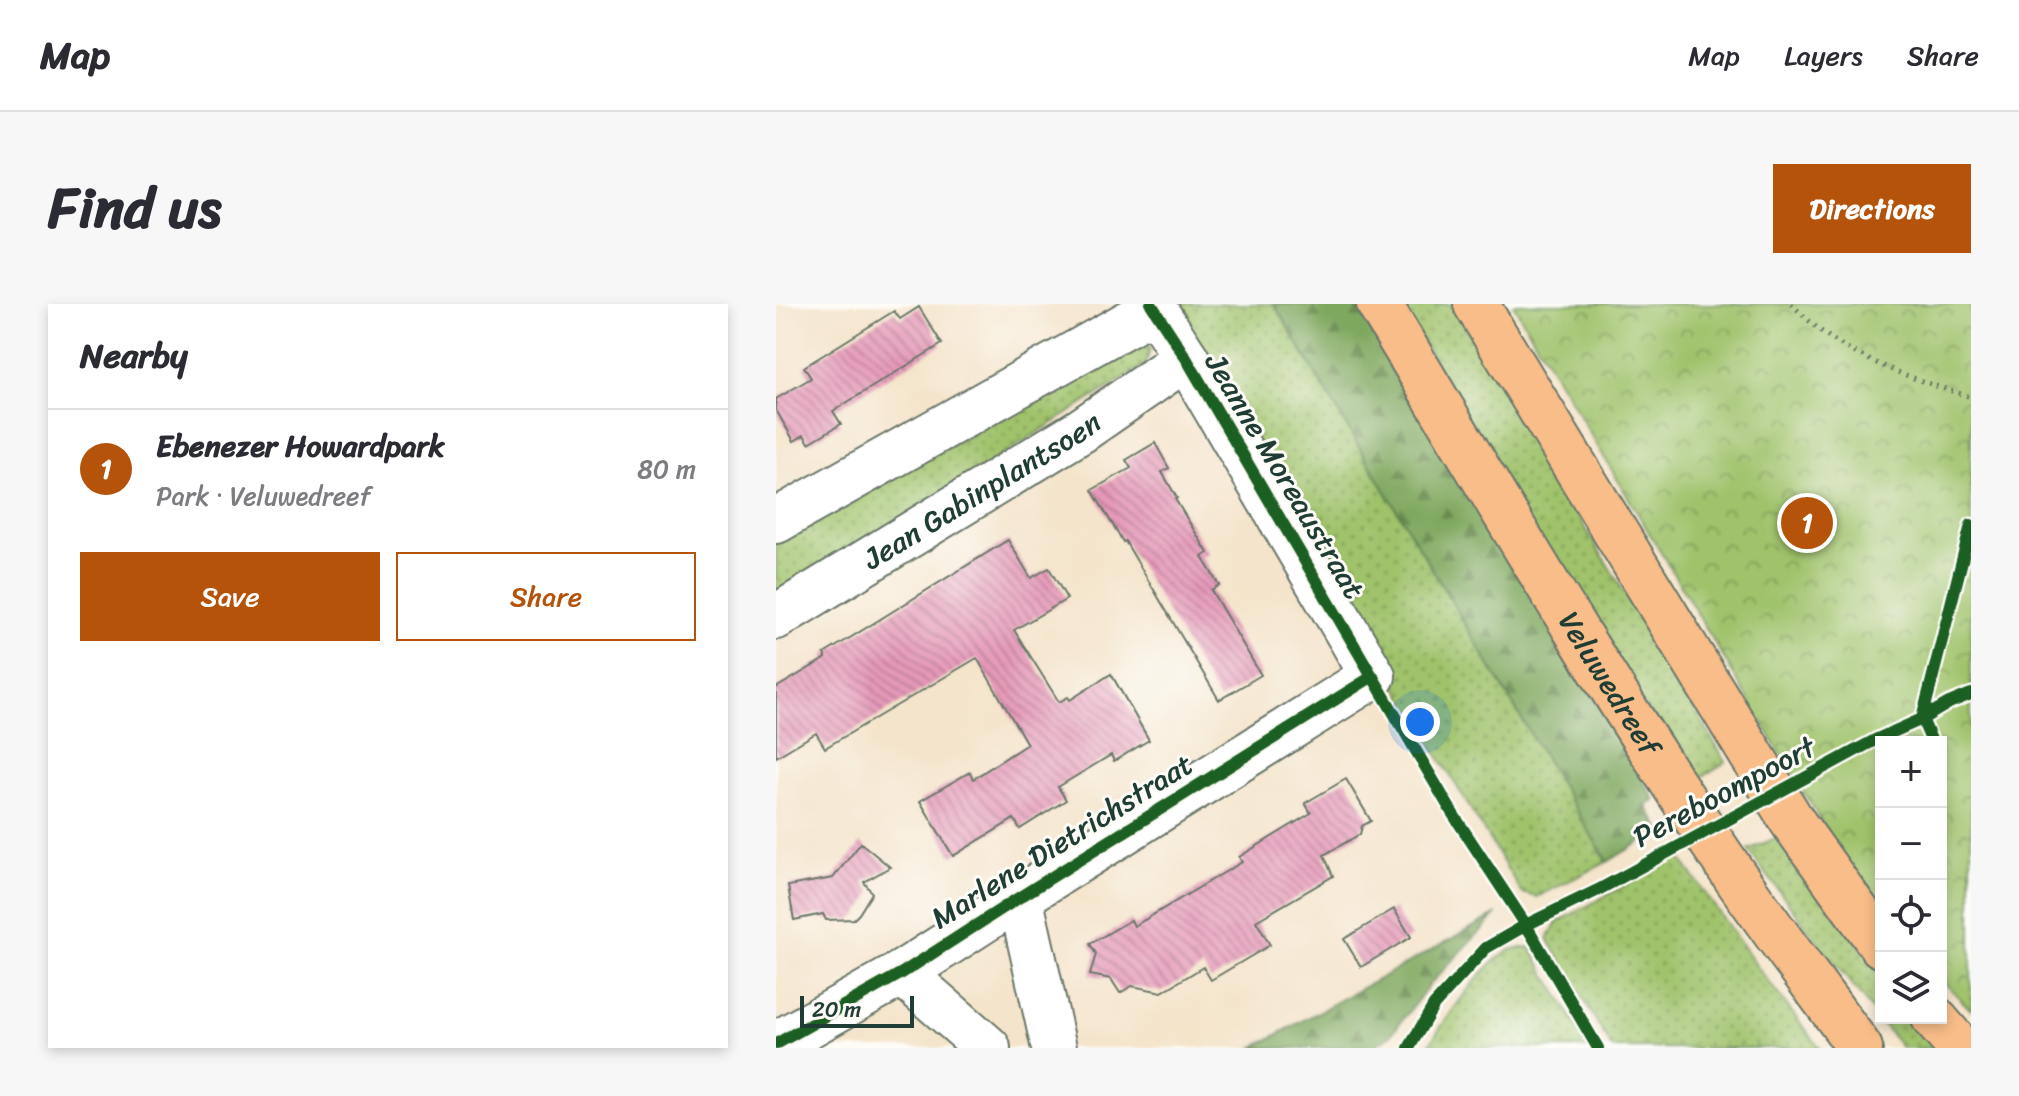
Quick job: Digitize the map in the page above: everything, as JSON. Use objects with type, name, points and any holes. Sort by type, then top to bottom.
[{"type":"main road","name":"Veluwedreef","points":[[1379,304],[1576,631],[1673,783],[1729,868],[1860,1048]]},
{"type":"main road","points":[[1476,304],[1792,821],[1875,937]]},
{"type":"main road","points":[[1939,1024],[1960,1048]]},
{"type":"street","name":"Jeanne Moreaustraat","points":[[1152,306],[1186,358],[1373,676]]},
{"type":"street","points":[[776,521],[1152,306]]},
{"type":"street","name":"Jean Gabinplantsoen","points":[[776,617],[1082,430],[1186,358]]},
{"type":"street","name":"Marlene Dietrichstraat","points":[[776,1044],[902,973],[1373,676]]},
{"type":"street","points":[[1020,897],[1054,1048]]},
{"type":"street","points":[[902,973],[988,1048]]},
{"type":"path","points":[[1791,304],[1828,336],[1855,353],[1930,385],[1971,397]]},
{"type":"green space","points":[[1170,304],[1274,304],[1607,862],[1537,897],[1522,893]]},
{"type":"green space","points":[[1274,304],[1358,304],[1655,800],[1646,806],[1661,830],[1607,862]]},
{"type":"green space","points":[[1401,304],[1451,304],[1726,762],[1700,778],[1609,661]]},
{"type":"green space","points":[[1513,304],[1971,304],[1971,1010],[1947,985],[1947,736],[1875,736],[1875,911]]},
{"type":"green space","points":[[1135,347],[1150,348],[1146,364],[776,598],[776,543],[1121,351]]},
{"type":"green space","points":[[1778,837],[1875,965],[1875,1014],[1824,950],[1748,850]]},
{"type":"green space","points":[[1679,856],[1758,968],[1820,1048],[1612,1048],[1548,939],[1556,923]]},
{"type":"green space","points":[[1497,914],[1431,983],[1389,1037],[1370,1048],[1253,1048]]},
{"type":"green space","points":[[1530,947],[1590,1048],[1427,1048],[1488,967],[1511,950]]},
{"type":"green space","points":[[1883,1024],[1923,1024],[1942,1048],[1902,1048]]},
{"type":"building","points":[[919,307],[942,344],[833,411],[841,424],[809,443],[804,435],[794,441],[776,410],[776,399],[811,378],[804,367],[894,311],[900,319]]},
{"type":"building","points":[[1155,443],[1169,468],[1162,472],[1175,499],[1208,553],[1202,557],[1219,585],[1211,590],[1261,675],[1219,700],[1092,490],[1131,468],[1126,460]]},
{"type":"building","points":[[1008,540],[1031,578],[1049,568],[1067,599],[1014,630],[1059,702],[1068,697],[1070,700],[1111,674],[1149,740],[1114,761],[1111,755],[1058,787],[1066,800],[1020,829],[1014,819],[953,856],[920,801],[970,772],[973,779],[1027,744],[977,658],[825,748],[816,733],[776,757],[776,688],[826,658],[824,654]]},
{"type":"building","points":[[1346,779],[1371,821],[1362,826],[1360,834],[1324,855],[1333,876],[1256,921],[1270,945],[1211,980],[1203,967],[1162,992],[1132,986],[1120,993],[1111,979],[1090,975],[1096,954],[1090,944],[1131,920],[1134,926],[1242,862],[1239,857],[1311,813],[1305,803]]},
{"type":"building","points":[[861,843],[890,867],[864,882],[872,893],[859,914],[854,919],[826,920],[823,914],[794,920],[788,886],[833,878]]},
{"type":"building","points":[[1394,909],[1411,937],[1361,967],[1344,939]]},
{"type":"cycle path","points":[[1151,304],[1186,358],[1453,814],[1526,925],[1598,1048]]},
{"type":"cycle path","points":[[1929,736],[1922,719],[1971,525]]},
{"type":"cycle path","points":[[776,1044],[902,973],[1373,676]]},
{"type":"cycle path","name":"Pereboompoort","points":[[1409,1048],[1434,1005],[1486,948],[1875,740],[1971,694]]},
{"type":"place","name":"Ebenezer Howardpark","points":[[1807,523]]}]
